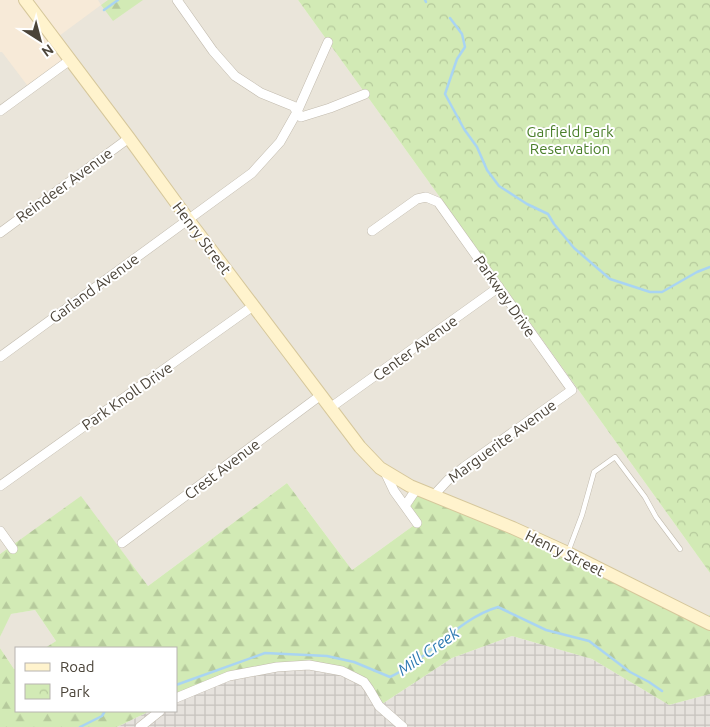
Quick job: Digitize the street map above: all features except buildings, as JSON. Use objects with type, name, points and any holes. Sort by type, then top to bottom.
[{"type":"street","name":"Henry Street","points":[[26,0],[188,220],[360,448],[380,468],[410,486],[513,528],[568,553],[710,624]]},
{"type":"street","points":[[177,0],[213,51],[235,76],[261,92],[293,106],[301,118],[365,94]]},
{"type":"street","name":"Garland Avenue","points":[[0,357],[252,173],[280,142],[297,112],[328,42]]},
{"type":"street","points":[[0,111],[70,60]]},
{"type":"street","name":"Reindeer Avenue","points":[[0,233],[129,138]]},
{"type":"street","name":"Parkway Drive","points":[[372,231],[417,199],[426,197],[438,202],[572,390]]},
{"type":"street","name":"Center Avenue","points":[[330,408],[499,287]]},
{"type":"street","name":"Park Knoll Drive","points":[[0,486],[253,306]]},
{"type":"street","name":"Marguerite Avenue","points":[[434,495],[464,467],[572,390]]},
{"type":"street","name":"Crest Avenue","points":[[122,543],[321,395]]},
{"type":"street","name":"Henry Street","points":[[385,471],[394,491],[417,523]]},
{"type":"street","points":[[405,506],[417,488]]},
{"type":"street","points":[[0,531],[13,549]]},
{"type":"street","points":[[178,697],[229,676],[277,667],[309,665],[342,670],[364,682],[379,706],[403,727]]},
{"type":"street","points":[[140,727],[159,712]]},
{"type":"lane","points":[[568,553],[582,516],[594,472],[616,457],[680,549]]},
{"type":"shaded area","points":[[0,0],[298,0],[710,573],[710,614],[705,622],[417,523],[352,570],[287,483],[148,586],[81,497],[0,554]]},
{"type":"shaded area","points":[[0,0],[98,0],[101,5],[55,39],[70,60],[30,89],[2,52],[0,52]]},
{"type":"shaded area","points":[[35,610],[56,641],[47,647],[15,647],[14,669],[0,648],[0,637],[10,614]]},
{"type":"shaded area","points":[[512,636],[592,659],[669,705],[710,694],[710,727],[117,727],[148,712],[178,712],[178,697],[229,676],[309,665],[364,682],[379,706],[452,658]]},
{"type":"green space","points":[[108,0],[143,0],[113,21],[101,5]]},
{"type":"green space","name":"Garfield Park Reservation","points":[[298,0],[710,0],[710,573]]},
{"type":"green space","points":[[287,483],[352,570],[417,523],[405,506],[417,488],[706,622],[710,614],[710,694],[669,705],[592,659],[512,636],[452,658],[379,706],[364,682],[309,665],[229,676],[178,697],[178,647],[47,647],[56,641],[35,610],[11,614],[0,637],[0,554],[81,496],[148,586]]},
{"type":"green space","points":[[0,648],[15,668],[15,712],[148,712],[117,727],[0,727]]},
{"type":"waterway","points":[[104,10],[118,0]]},
{"type":"waterway","points":[[450,18],[462,34],[465,47],[457,59],[445,94],[464,129],[477,147],[487,170],[499,186],[527,204],[548,214],[574,248],[610,279],[650,292],[662,292],[697,272],[710,267]]},
{"type":"waterway","name":"Mill Creek","points":[[178,684],[265,653],[327,656],[354,662],[390,677],[417,661],[469,621],[498,607],[546,630],[589,641],[630,672],[662,691]]},
{"type":"waterway","name":"Mill Creek","points":[[80,727],[102,716],[104,712]]}]
